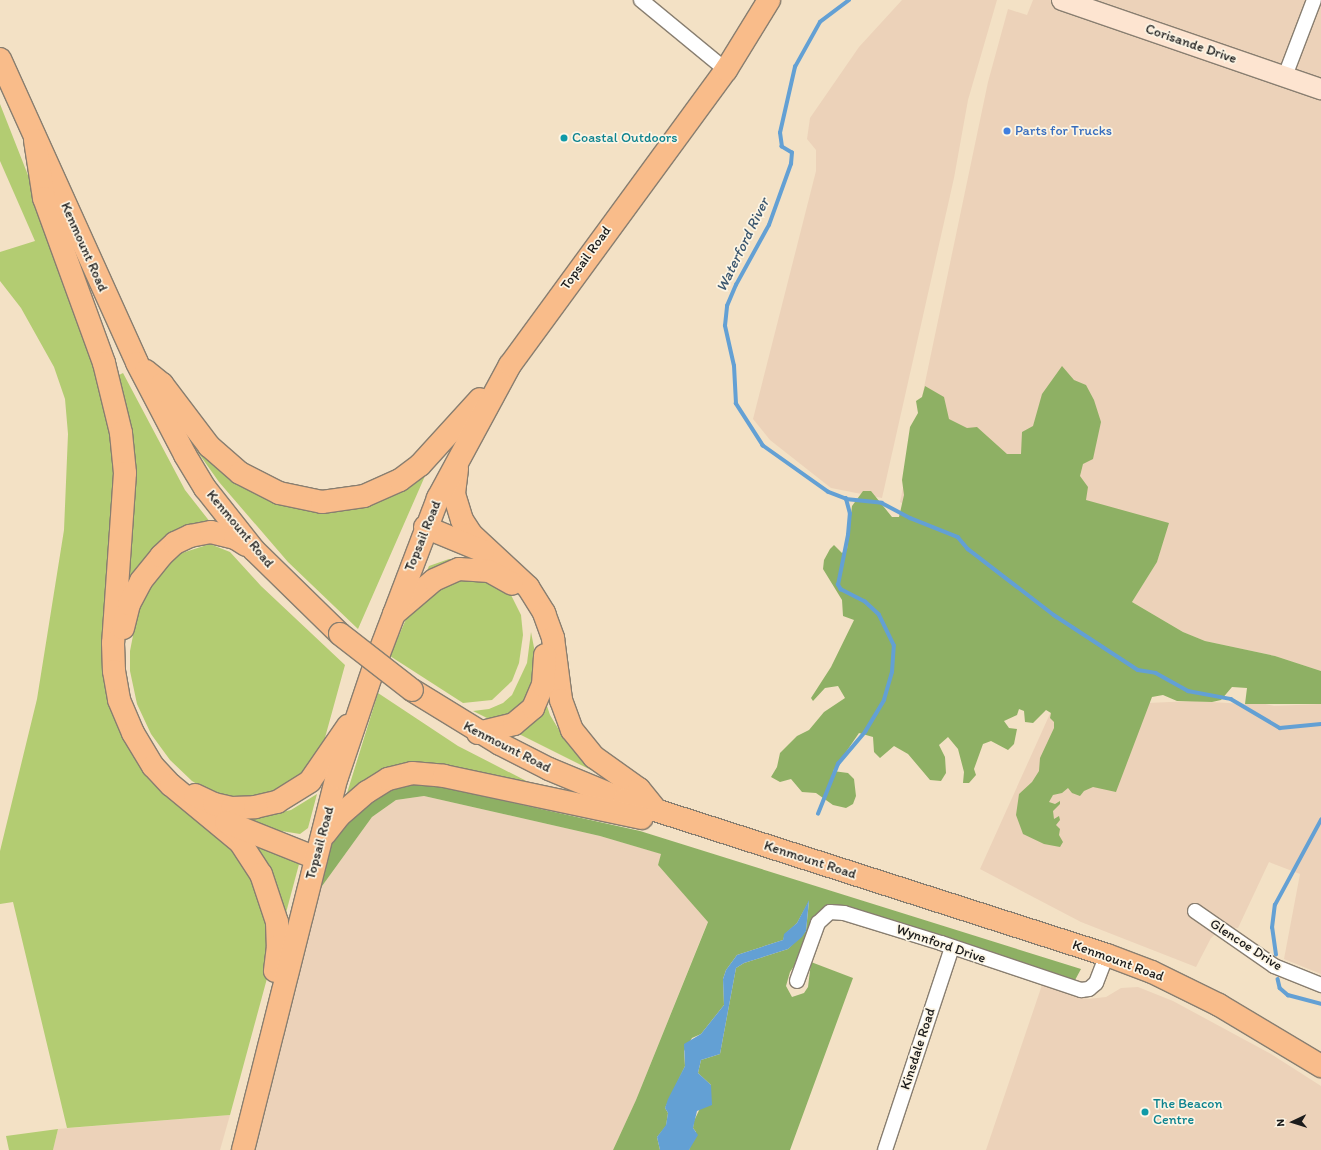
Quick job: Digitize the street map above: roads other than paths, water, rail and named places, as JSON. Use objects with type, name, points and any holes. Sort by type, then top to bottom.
[{"type":"main road","name":"Topsail Road","points":[[243,1150],[318,849],[358,714],[425,528],[461,452],[500,381],[556,299],[726,70],[769,0]]},
{"type":"main road","name":"Kenmount Road","points":[[0,59],[35,140],[137,363],[196,475],[254,550],[340,634],[412,690],[478,733],[555,772],[658,811],[1107,955],[1152,972],[1219,1005],[1321,1066]]},
{"type":"main road","points":[[35,140],[44,198],[104,363],[121,433],[124,491],[113,643],[118,693],[133,733],[153,766],[171,785],[240,842],[261,874],[274,909],[278,946],[268,1050]]},
{"type":"main road","points":[[137,363],[162,384],[209,446],[240,473],[279,493],[322,502],[364,496],[407,475],[420,465],[474,405],[500,381]]},
{"type":"main road","points":[[461,452],[454,486],[458,512],[471,534],[528,586],[544,613],[553,638],[562,705],[575,735],[594,756],[638,790],[658,811]]},
{"type":"main road","points":[[425,528],[479,548],[496,558]]},
{"type":"main road","points":[[254,550],[223,534],[211,532],[197,534],[183,539],[167,550],[141,581],[124,620],[121,659],[129,704],[146,742],[174,778],[195,795],[219,806],[247,808],[277,802],[310,781],[332,746],[358,714]]},
{"type":"main road","points":[[393,615],[434,580],[459,569],[480,568],[498,574],[526,599],[538,621],[544,645],[545,669],[540,693],[533,708],[522,719],[507,727],[478,733]]},
{"type":"main road","points":[[206,813],[318,849],[339,816],[367,792],[388,779],[412,773],[444,776],[626,815],[702,825]]},
{"type":"street","points":[[641,0],[726,70]]},
{"type":"street","name":"Corisande Drive","points":[[1062,0],[1321,89]]},
{"type":"street","points":[[1285,76],[1314,0]]},
{"type":"street","name":"Glencoe Drive","points":[[1196,911],[1274,966],[1321,985]]},
{"type":"street","name":"Wynnford Drive","points":[[797,981],[818,923],[830,912],[844,913],[1081,990],[1089,989],[1096,983],[1107,955]]},
{"type":"street","name":"Kinsdale Road","points":[[885,1150],[952,948]]},
{"type":"water","points":[[809,900],[806,931],[802,937],[788,949],[744,963],[736,968],[720,1054],[701,1060],[698,1073],[711,1085],[712,1105],[697,1111],[693,1128],[698,1135],[689,1150],[660,1150],[657,1137],[666,1125],[668,1113],[665,1108],[685,1066],[684,1044],[701,1034],[724,1005],[723,979],[726,970],[737,955],[783,940],[784,934],[797,923]]},
{"type":"waterway","name":"Waterford River","points":[[818,814],[838,764],[865,732],[884,700],[892,672],[894,646],[879,615],[865,602],[841,590],[838,585],[848,535],[850,514],[846,499],[828,492],[763,446],[736,404],[734,366],[725,326],[727,306],[736,285],[769,225],[791,164],[792,153],[782,147],[780,133],[795,67],[820,22],[849,0]]},
{"type":"waterway","points":[[846,499],[882,503],[910,518],[958,537],[968,549],[1054,615],[1138,670],[1156,673],[1188,691],[1231,699],[1280,728],[1321,724]]},
{"type":"waterway","points":[[1276,955],[1272,928],[1275,905],[1321,820]]},
{"type":"waterway","points":[[1278,979],[1280,988],[1288,995],[1321,1004]]},
{"type":"place","name":"Parts for Trucks","points":[[1007,131]]},
{"type":"place","name":"Coastal Outdoors","points":[[564,138]]},
{"type":"place","name":"The Beacon Centre","points":[[1145,1112]]}]
